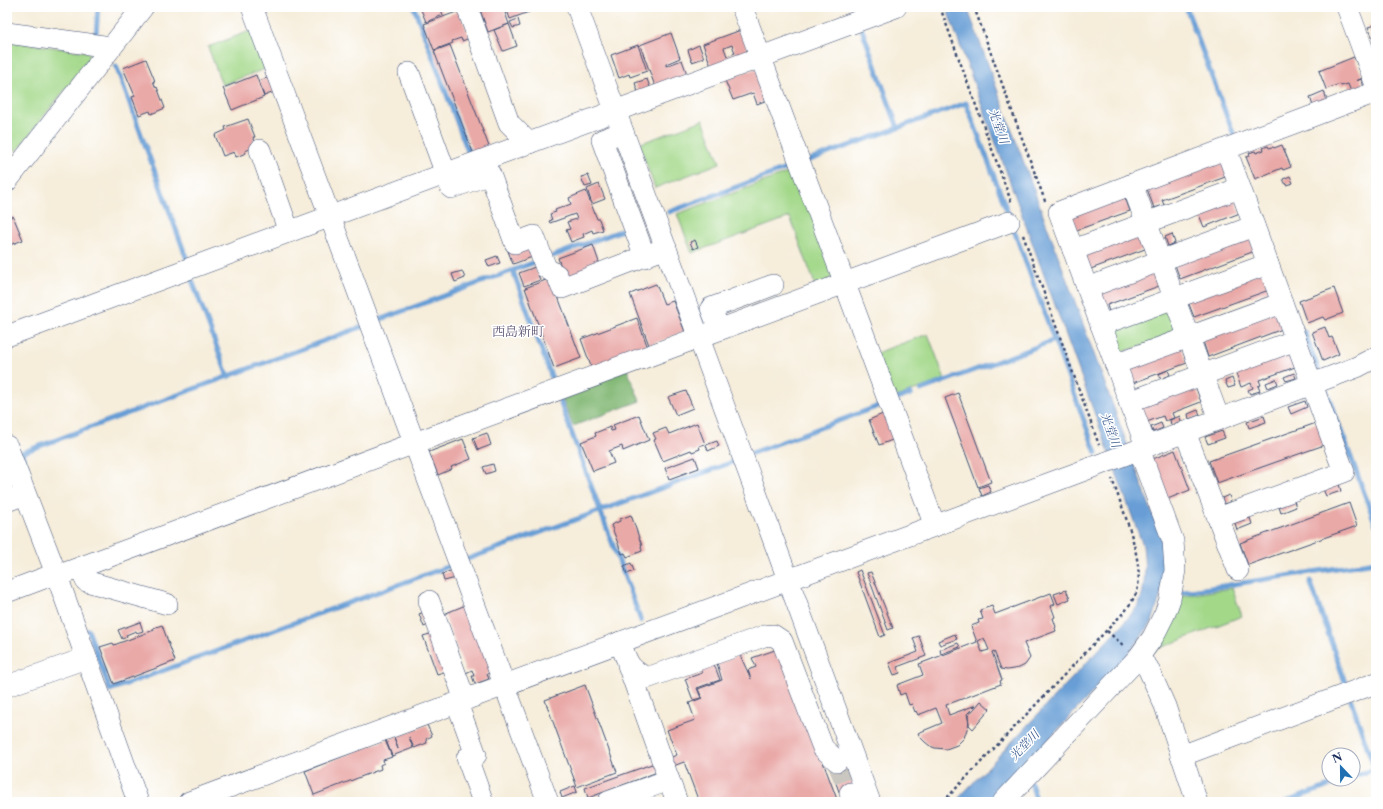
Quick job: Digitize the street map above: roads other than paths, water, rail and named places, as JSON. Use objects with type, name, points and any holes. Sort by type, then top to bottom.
[{"type":"street","points":[[7,181],[144,7]]},
{"type":"street","points":[[252,7],[548,802]]},
{"type":"street","points":[[467,7],[509,123],[529,143]]},
{"type":"street","points":[[577,7],[870,802]]},
{"type":"street","points":[[742,7],[935,526]]},
{"type":"street","points":[[7,336],[896,7]]},
{"type":"street","points":[[1347,7],[1376,85]]},
{"type":"street","points":[[7,33],[111,47]]},
{"type":"street","points":[[409,73],[451,188],[490,174],[515,243],[534,236],[546,268],[557,275],[562,288],[666,248]]},
{"type":"street","points":[[1003,802],[1133,654],[1153,637],[1170,599],[1174,570],[1173,541],[1142,448],[1130,402],[1059,212],[1376,92]]},
{"type":"street","points":[[623,132],[602,140],[645,256]]},
{"type":"street","points":[[1218,518],[1344,472],[1226,149]]},
{"type":"street","points":[[260,150],[288,232]]},
{"type":"street","points":[[1132,184],[1219,419]]},
{"type":"street","points":[[1073,250],[1240,188]]},
{"type":"street","points":[[7,592],[80,568],[844,282],[1014,220]]},
{"type":"street","points":[[1087,288],[1254,226]]},
{"type":"street","points":[[1101,325],[1268,264]]},
{"type":"street","points":[[719,329],[711,308],[773,285]]},
{"type":"street","points":[[1115,364],[1282,302]]},
{"type":"street","points":[[1130,402],[1296,340]]},
{"type":"street","points":[[189,802],[935,526],[1357,367],[1376,357]]},
{"type":"street","points":[[1185,432],[1238,570]]},
{"type":"street","points":[[7,446],[16,497],[56,575],[138,802]]},
{"type":"street","points":[[80,568],[86,580],[167,604]]},
{"type":"street","points":[[429,600],[461,701],[476,755],[467,758],[483,802]]},
{"type":"street","points":[[628,665],[647,678],[764,636],[773,635],[782,641],[823,748],[837,761]]},
{"type":"street","points":[[620,642],[677,802]]},
{"type":"street","points":[[1133,654],[1148,668],[1165,706],[1197,802]]},
{"type":"street","points":[[7,686],[86,658]]},
{"type":"street","points":[[1181,756],[1376,683]]},
{"type":"street","points":[[806,704],[831,695]]},
{"type":"street","points":[[608,802],[665,770]]},
{"type":"water","name":"光堂川","points":[[946,7],[967,7],[1164,545],[1167,575],[1152,622],[1129,653],[991,802],[955,802],[1123,624],[1137,607],[1144,585],[1144,561],[1143,546]]},
{"type":"waterway","points":[[96,35],[98,7]]},
{"type":"waterway","points":[[414,7],[470,157]]},
{"type":"waterway","points":[[853,7],[857,16]]},
{"type":"waterway","points":[[1186,7],[1235,138]]},
{"type":"waterway","points":[[861,27],[898,128]]},
{"type":"waterway","points":[[116,66],[188,262]]},
{"type":"waterway","points":[[807,161],[966,103],[1009,216]]},
{"type":"waterway","points":[[669,212],[796,165]]},
{"type":"waterway","points":[[1012,225],[1096,453]]},
{"type":"waterway","points":[[553,256],[628,228]]},
{"type":"waterway","points":[[376,321],[538,261]]},
{"type":"waterway","points":[[513,271],[554,384]]},
{"type":"waterway","points":[[190,275],[228,377]]},
{"type":"waterway","points":[[26,465],[21,453],[364,326]]},
{"type":"waterway","points":[[1304,332],[1318,369]]},
{"type":"waterway","points":[[921,390],[1055,340]]},
{"type":"waterway","points":[[1326,390],[1376,525]]},
{"type":"waterway","points":[[894,400],[911,394]]},
{"type":"waterway","points":[[558,396],[641,621]]},
{"type":"waterway","points":[[752,453],[884,404]]},
{"type":"waterway","points":[[465,560],[733,462]]},
{"type":"waterway","points":[[1178,593],[1376,562]]},
{"type":"waterway","points":[[88,630],[110,690],[452,565]]},
{"type":"waterway","points":[[1310,581],[1347,688]]},
{"type":"waterway","points":[[1351,700],[1376,773]]},
{"type":"waterway","points":[[1361,774],[1376,768]]},
{"type":"waterway","points":[[1031,783],[1037,802]]},
{"type":"waterway","points":[[1286,802],[1326,787]]},
{"type":"tunnel","points":[[837,761],[850,793]]},
{"type":"district","name":"西島新町","points":[[518,331]]}]
